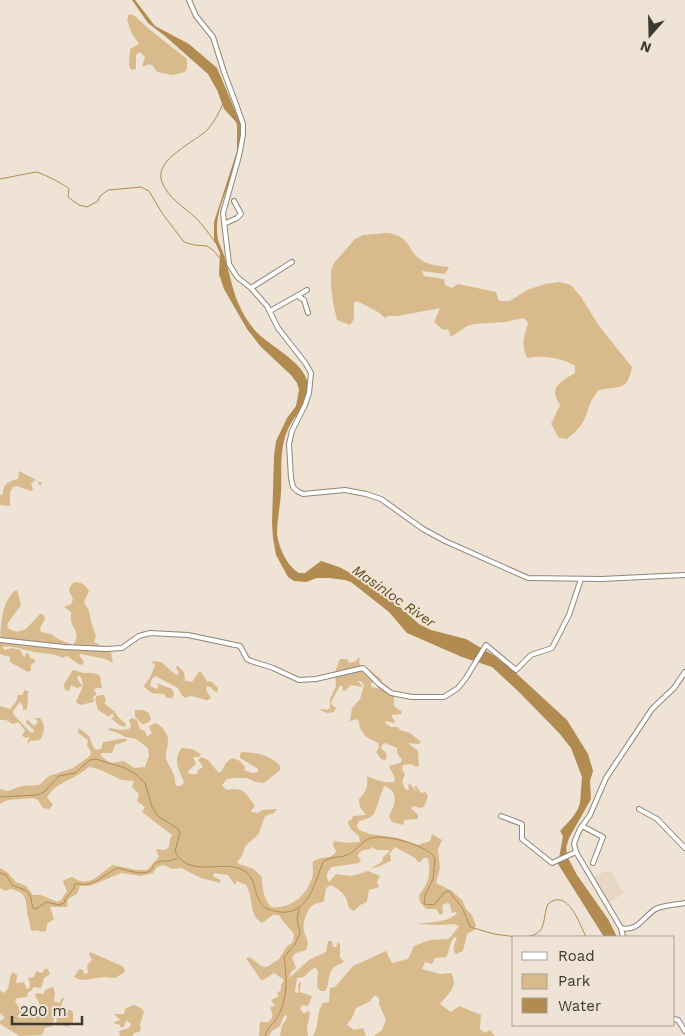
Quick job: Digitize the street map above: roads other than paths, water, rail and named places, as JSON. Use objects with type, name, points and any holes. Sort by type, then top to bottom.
[{"type":"street","points":[[189,0],[196,16],[213,37],[243,124],[239,156],[224,208],[226,246],[230,267],[237,277],[250,288],[270,311],[278,328],[311,373],[309,393],[292,431],[289,444],[291,478],[296,491],[303,494],[345,490],[381,499],[423,529],[444,541],[528,578],[581,579],[685,575]]},
{"type":"street","points":[[226,223],[241,214],[234,201]]},
{"type":"street","points":[[250,288],[292,262]]},
{"type":"street","points":[[270,311],[307,290]]},
{"type":"street","points":[[298,296],[304,300],[308,313]]},
{"type":"street","points":[[0,640],[64,647],[106,649],[122,648],[145,633],[188,635],[240,646],[251,661],[273,668],[299,680],[316,679],[363,668],[379,684],[391,692],[412,697],[444,698],[458,688],[475,665],[486,645],[516,670],[532,656],[552,648],[569,615],[581,579]]},
{"type":"street","points":[[623,936],[621,928],[574,853],[574,844],[582,826],[590,815],[606,778],[652,709],[669,693],[685,672]]},
{"type":"street","points":[[640,809],[657,818],[685,848]]},
{"type":"street","points":[[501,816],[522,824],[522,838],[552,863],[574,853]]},
{"type":"street","points":[[582,826],[603,837],[593,863]]},
{"type":"street","points":[[621,928],[626,929],[641,923],[655,909],[685,903]]},
{"type":"street","points":[[675,1019],[678,1020],[685,1031]]},
{"type":"water","points":[[132,0],[135,0],[155,26],[189,44],[217,68],[240,122],[242,137],[240,152],[219,211],[217,225],[218,240],[235,294],[247,319],[259,335],[293,360],[305,375],[308,384],[307,396],[288,429],[283,444],[277,534],[284,556],[299,573],[305,573],[321,561],[339,567],[377,587],[419,624],[431,630],[466,639],[506,664],[567,720],[588,754],[593,771],[590,781],[591,799],[569,838],[566,848],[568,858],[577,875],[608,919],[616,936],[603,936],[558,864],[563,836],[560,831],[578,809],[582,777],[571,748],[560,734],[492,667],[462,657],[407,633],[389,612],[351,582],[329,578],[317,578],[306,582],[294,581],[288,577],[276,555],[272,523],[276,441],[287,418],[296,406],[299,390],[297,383],[291,375],[261,347],[247,329],[224,289],[219,274],[220,253],[214,240],[214,222],[237,151],[237,126],[236,122],[224,109],[217,90],[208,74],[148,23]]},
{"type":"waterway","points":[[215,242],[196,218],[168,193],[162,182],[161,174],[169,159],[208,129],[217,117],[223,103]]},
{"type":"waterway","points":[[0,179],[36,172],[54,179],[67,187],[69,189],[68,197],[79,205],[87,207],[98,201],[100,196],[108,190],[141,187],[149,191],[162,213],[184,242],[207,246],[219,257]]},
{"type":"waterway","points":[[0,797],[37,795],[44,792],[59,776],[75,773],[90,760],[96,759],[125,768],[145,783],[152,807],[158,816],[178,829],[180,833],[175,851],[180,859],[187,864],[195,866],[230,867],[244,871],[252,879],[262,905],[272,911],[280,912],[290,912],[304,903],[314,887],[323,862],[326,860],[349,854],[371,838],[396,839],[424,849],[435,858],[433,879],[425,895],[424,904],[434,905],[445,892],[449,891],[463,909],[470,927],[494,934],[512,936]]},
{"type":"waterway","points":[[0,873],[6,875],[12,885],[25,890],[30,895],[33,908],[36,909],[46,902],[59,905],[64,903],[75,884],[92,883],[118,868],[143,873],[150,871],[156,863],[171,861],[177,858]]},
{"type":"waterway","points":[[531,936],[537,933],[543,926],[548,904],[555,900],[562,900],[567,904],[577,917],[586,936]]},
{"type":"waterway","points":[[265,1036],[267,1030],[278,1016],[284,1002],[286,980],[284,957],[295,944],[300,933],[297,919],[299,909]]},
{"type":"water label","name":"Masinloc River","points":[[394,596]]}]
